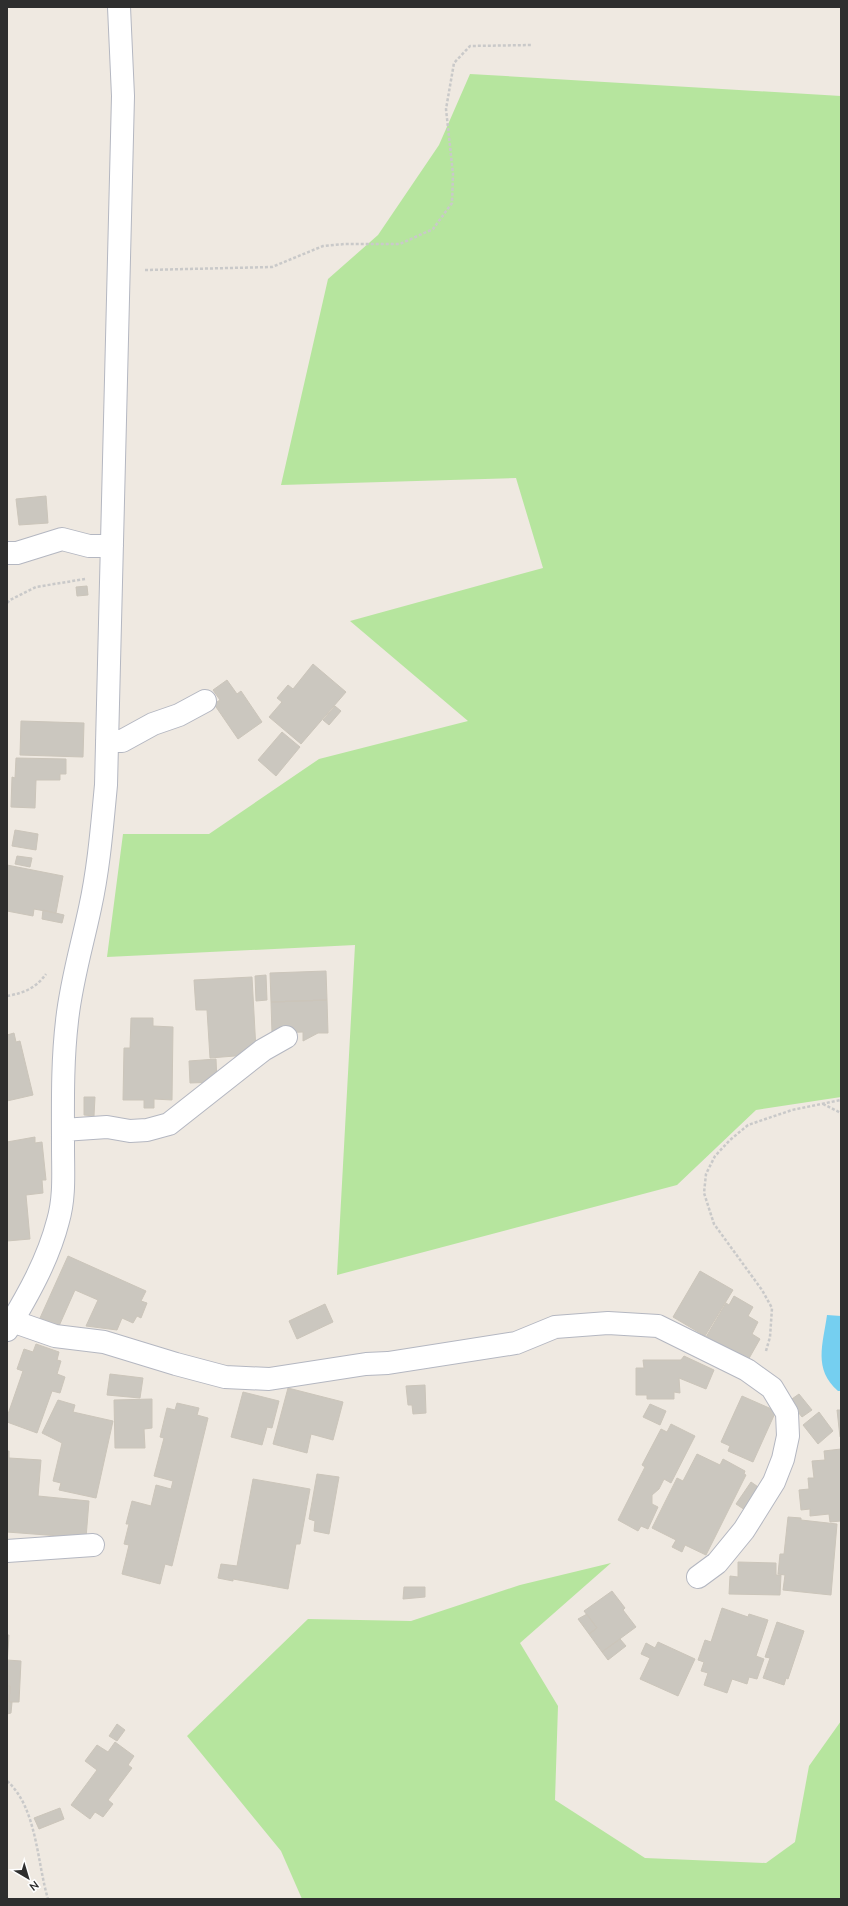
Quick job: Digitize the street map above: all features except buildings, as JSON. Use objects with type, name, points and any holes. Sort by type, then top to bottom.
[{"type":"street","points":[[119,7],[123,96],[106,785],[100,853],[90,908],[71,984],[66,1022],[63,1061],[63,1186],[59,1219],[47,1257],[28,1296],[10,1326],[55,1336],[104,1342],[225,1377],[269,1379],[366,1364],[388,1363],[516,1343],[556,1327],[608,1323],[658,1326],[747,1370],[772,1388],[787,1413],[788,1436],[783,1459],[774,1482],[744,1530],[717,1564],[698,1577]]},
{"type":"street","points":[[7,553],[17,553],[62,539],[89,546],[112,546]]},
{"type":"street","points":[[107,741],[122,741],[153,724],[179,715],[206,702]]},
{"type":"street","points":[[63,1130],[107,1127],[130,1131],[147,1130],[169,1124],[263,1050],[286,1037]]},
{"type":"street","points":[[7,1551],[93,1545]]},
{"type":"path","points":[[118,270],[272,267],[323,246],[345,244],[400,244],[433,229],[452,203],[453,174],[446,109],[454,63],[470,46],[531,45]]},
{"type":"path","points":[[7,603],[10,600],[36,588],[85,579],[111,578]]},
{"type":"path","points":[[7,996],[20,994],[39,984],[47,973]]},
{"type":"path","points":[[758,1378],[770,1337],[772,1308],[762,1290],[714,1224],[704,1193],[706,1174],[715,1156],[748,1125],[792,1110],[841,1100]]},
{"type":"path","points":[[822,1104],[841,1113]]},
{"type":"path","points":[[7,1781],[17,1790],[35,1834],[41,1878],[48,1899]]},
{"type":"green space","points":[[470,74],[841,96],[841,1097],[756,1110],[677,1185],[337,1275],[355,945],[107,957],[123,834],[209,834],[319,759],[468,721],[350,621],[543,568],[516,478],[281,485],[328,279],[378,235],[439,145]]},
{"type":"green space","points":[[611,1563],[520,1643],[558,1706],[555,1800],[645,1858],[766,1863],[795,1842],[809,1766],[841,1721],[841,1899],[302,1899],[281,1851],[187,1736],[308,1619],[411,1621],[520,1585]]},
{"type":"water","points":[[827,1315],[841,1316],[841,1391],[838,1391],[830,1383],[822,1365],[822,1346]]}]
